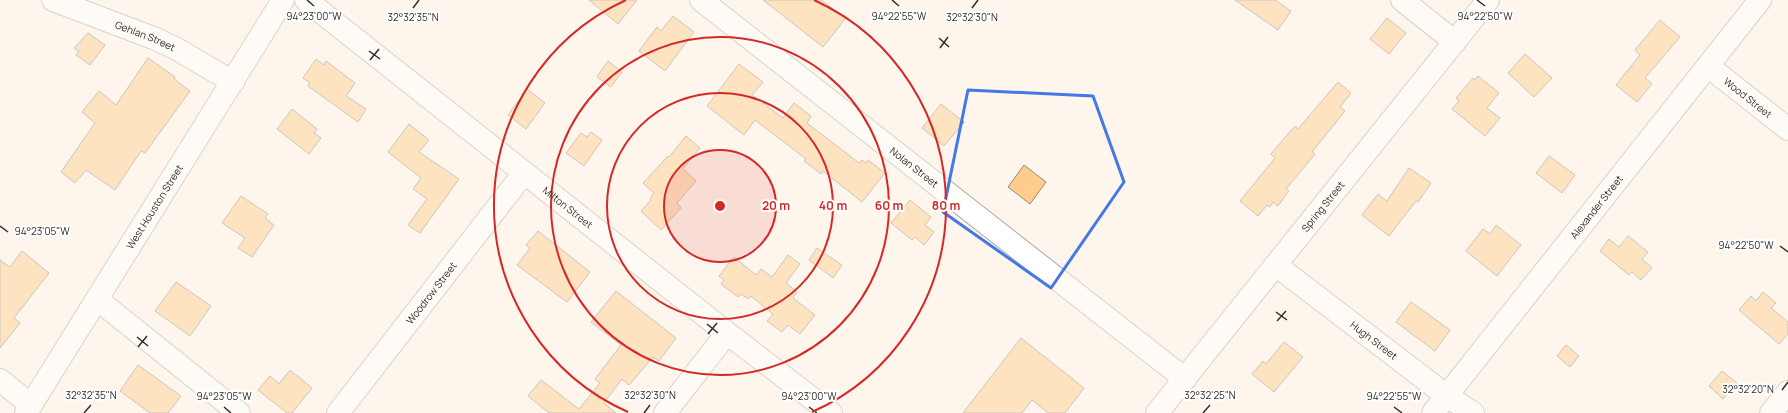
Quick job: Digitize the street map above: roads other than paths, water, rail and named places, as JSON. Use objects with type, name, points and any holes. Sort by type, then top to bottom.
[{"type":"street","name":"Gehlan Street","points":[[53,0],[162,42],[233,82]]},
{"type":"street","name":"West Houston Street","points":[[29,409],[283,0]]},
{"type":"street","name":"Milton Street","points":[[306,0],[727,333],[831,413]]},
{"type":"street","name":"Nolan Street","points":[[701,0],[1185,379]]},
{"type":"street","points":[[1402,0],[1455,42]]},
{"type":"street","name":"Spring Street","points":[[1157,413],[1277,266],[1488,0]]},
{"type":"street","name":"Alexander Street","points":[[1433,413],[1760,0]]},
{"type":"street","name":"Wood Street","points":[[1708,66],[1788,129]]},
{"type":"street","name":"Woodrow Street","points":[[338,413],[524,173]]},
{"type":"street","name":"Hugh Street","points":[[1277,266],[1447,396],[1473,413]]},
{"type":"street","points":[[98,300],[239,413]]},
{"type":"street","points":[[664,413],[727,333]]},
{"type":"street","points":[[0,380],[29,409]]},
{"type":"street","points":[[1771,413],[1788,392]]}]
